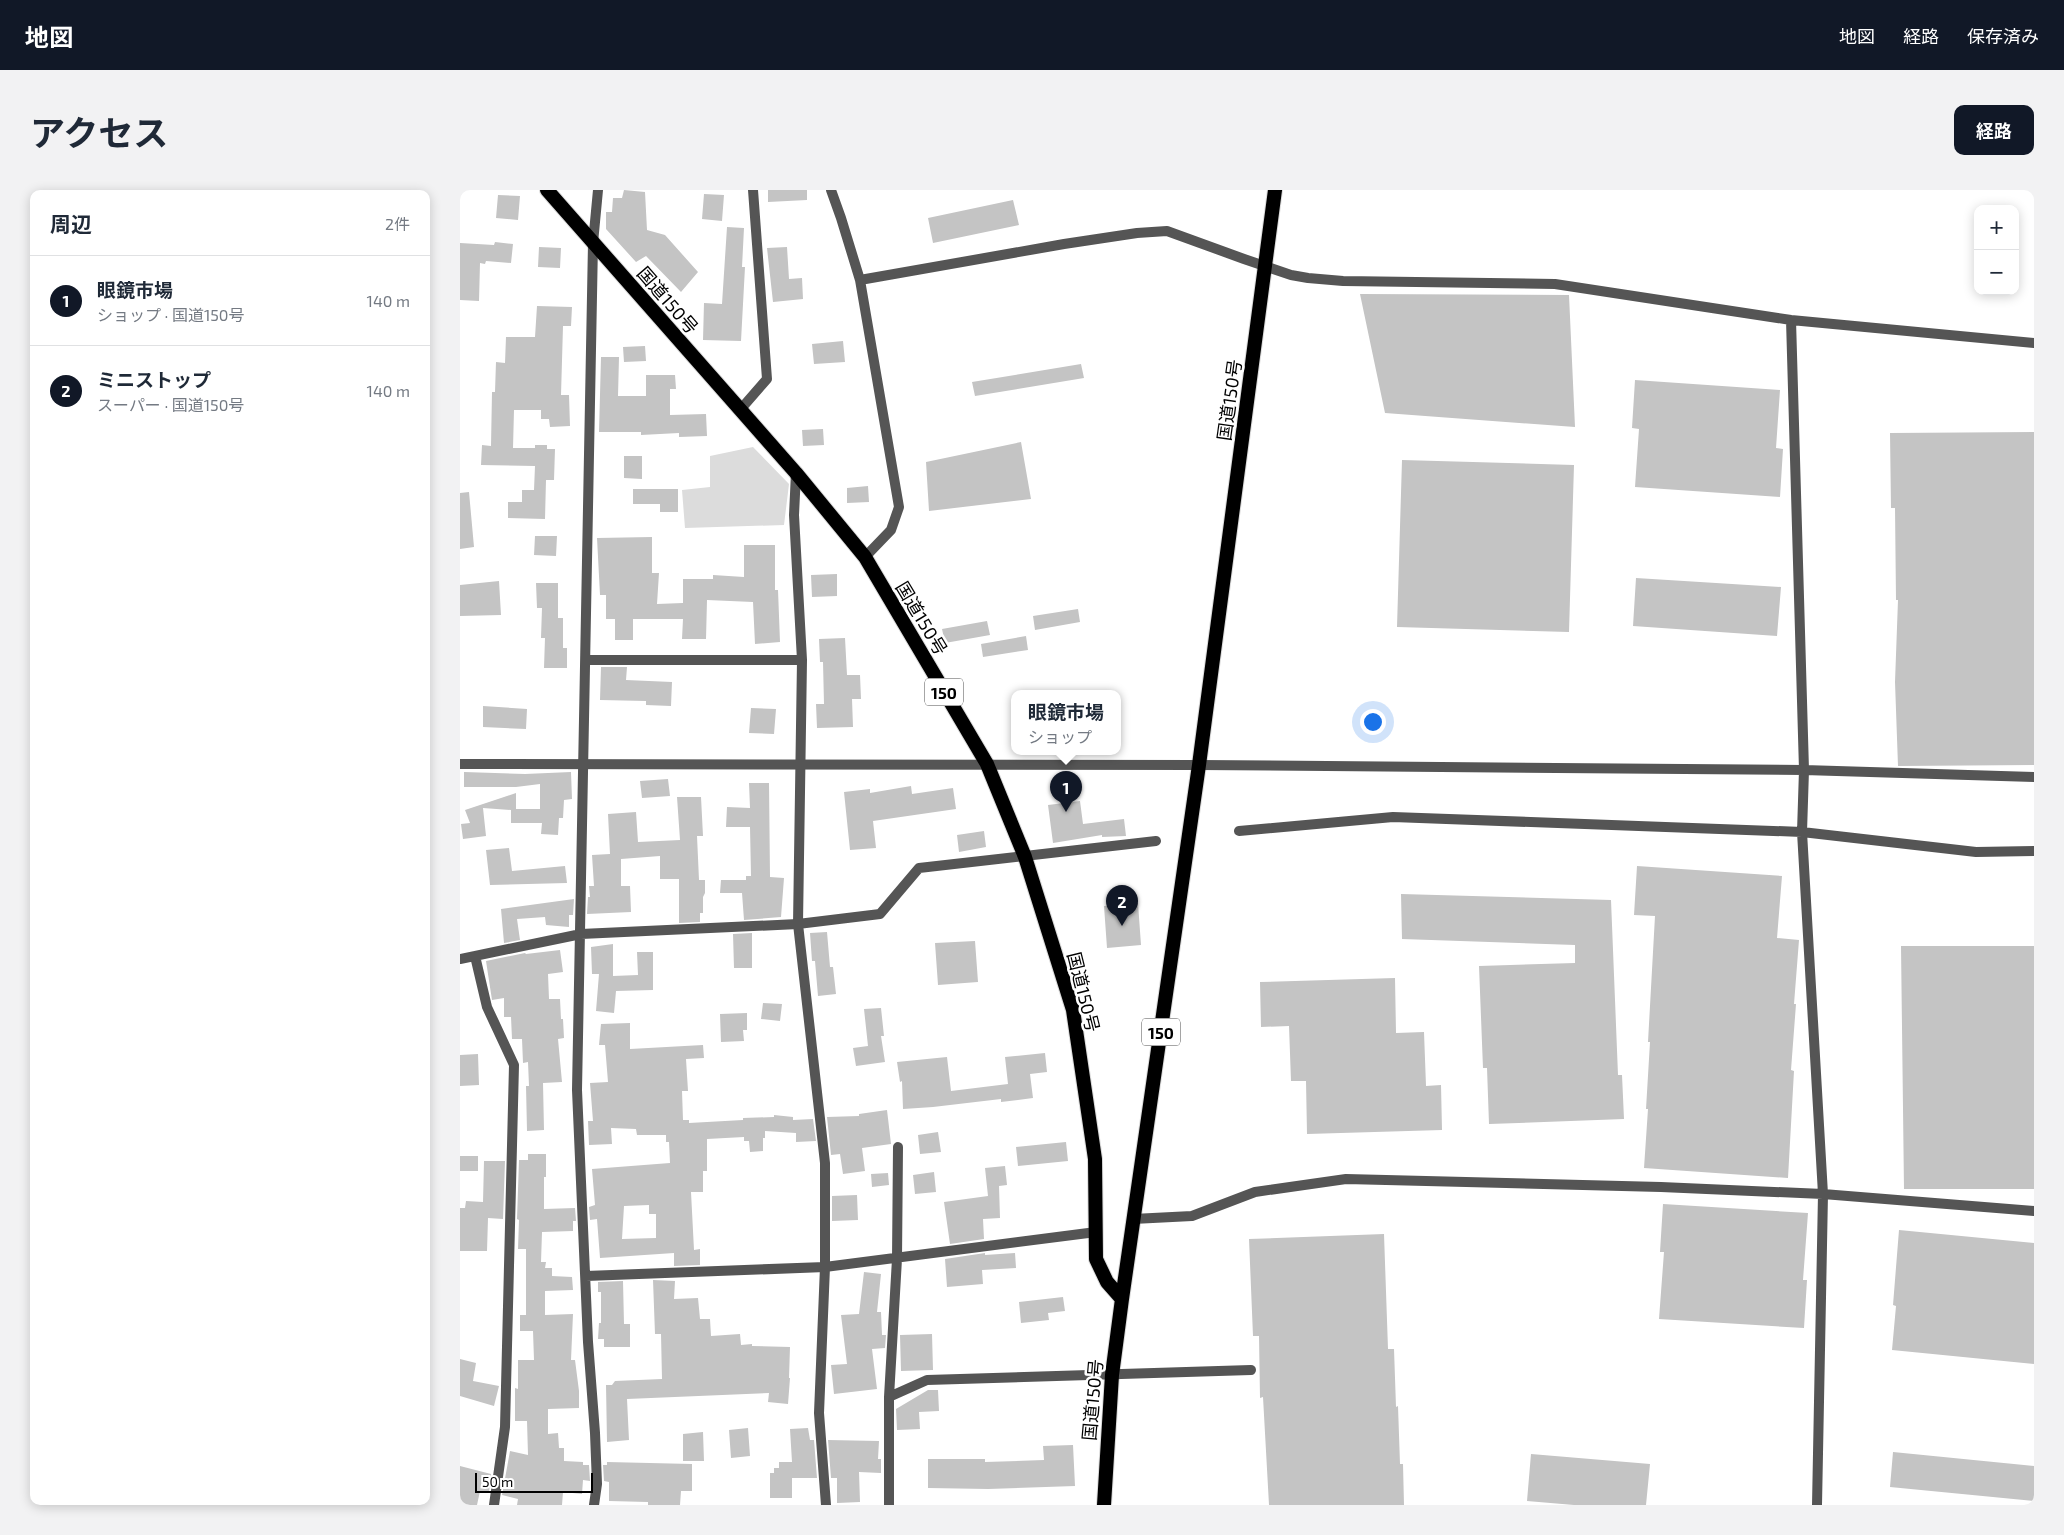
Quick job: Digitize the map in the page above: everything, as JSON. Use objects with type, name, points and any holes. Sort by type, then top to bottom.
[{"type":"highway","name":"国道150号","points":[[547,190],[796,473],[865,557],[986,764],[1025,857],[1073,1010],[1095,1160],[1096,1259],[1107,1282],[1122,1299]]},
{"type":"highway","name":"国道150号","points":[[1104,1505],[1112,1375],[1199,765],[1275,190]]},
{"type":"street","points":[[594,1505],[596,1467],[588,1342],[577,1090],[593,243],[598,190]]},
{"type":"street","points":[[740,410],[767,379],[753,190]]},
{"type":"street","points":[[831,190],[842,218],[860,280],[898,507],[891,530],[865,557]]},
{"type":"street","points":[[860,280],[1064,244],[1138,233],[1167,231],[1291,275],[1343,282],[1555,284],[1791,320],[2034,343]]},
{"type":"street","points":[[1791,320],[1804,770],[1802,832],[1823,1194],[1817,1505]]},
{"type":"street","points":[[796,473],[794,515],[802,660],[798,924],[825,1164],[825,1267],[819,1413],[826,1505]]},
{"type":"street","points":[[586,660],[802,660]]},
{"type":"street","points":[[460,764],[1199,765],[1804,770],[2034,777]]},
{"type":"street","points":[[1238,831],[1393,817],[1802,832],[1976,852],[2034,851]]},
{"type":"street","points":[[460,960],[581,934],[798,924],[880,914],[919,868],[1156,841]]},
{"type":"street","points":[[475,956],[487,1007],[514,1065],[505,1427],[494,1505]]},
{"type":"street","points":[[889,1505],[889,1396],[897,1259],[898,1147]]},
{"type":"street","points":[[1133,1219],[1192,1216],[1255,1192],[1346,1179],[1661,1187],[1823,1194],[2034,1211]]},
{"type":"street","points":[[586,1276],[825,1267],[1096,1232]]},
{"type":"street","points":[[889,1396],[927,1380],[1251,1370]]},
{"type":"shaded area","points":[[753,447],[789,484],[784,525],[685,528],[682,490],[710,487],[710,456]]},
{"type":"building","points":[[624,190],[645,192],[647,230],[665,235],[698,272],[681,292],[646,256],[636,262],[606,229],[606,212],[612,212],[613,198],[622,198]]},
{"type":"building","points":[[768,190],[807,190],[807,200],[768,202]]},
{"type":"building","points":[[704,194],[724,195],[722,221],[702,219]]},
{"type":"building","points":[[498,195],[520,196],[518,220],[496,218]]},
{"type":"building","points":[[1013,200],[1019,225],[933,243],[928,218]]},
{"type":"building","points":[[727,227],[744,228],[742,267],[745,267],[741,341],[703,340],[704,303],[722,304]]},
{"type":"building","points":[[495,242],[513,244],[511,263],[486,261],[485,264],[480,263],[479,301],[460,300],[460,243],[494,245]]},
{"type":"building","points":[[539,247],[561,248],[560,268],[538,267]]},
{"type":"building","points":[[787,247],[789,279],[802,278],[803,299],[773,302],[767,248]]},
{"type":"building","points":[[1360,294],[1569,295],[1575,427],[1385,413]]},
{"type":"building","points":[[537,306],[572,307],[571,326],[563,326],[561,395],[569,395],[570,426],[550,427],[549,419],[541,419],[541,410],[514,410],[513,448],[535,448],[535,445],[547,445],[547,449],[555,449],[554,480],[546,480],[545,519],[508,518],[508,502],[522,502],[522,490],[534,490],[535,466],[481,465],[482,445],[491,446],[492,392],[495,392],[496,362],[505,363],[506,337],[535,337]]},
{"type":"building","points":[[843,341],[845,362],[814,364],[812,344]]},
{"type":"building","points":[[645,346],[646,361],[624,362],[623,347]]},
{"type":"building","points":[[601,357],[619,357],[618,396],[646,396],[646,375],[675,375],[676,389],[670,389],[670,415],[706,414],[707,436],[679,437],[679,433],[641,435],[641,432],[599,432]]},
{"type":"building","points":[[1081,364],[1084,378],[975,396],[972,382]]},
{"type":"building","points":[[1635,380],[1780,390],[1776,448],[1783,449],[1780,497],[1635,487],[1639,429],[1632,428]]},
{"type":"building","points":[[823,429],[824,445],[803,446],[802,430]]},
{"type":"building","points":[[2034,432],[2034,765],[1898,766],[1895,682],[1898,600],[1896,600],[1895,508],[1891,508],[1890,433]]},
{"type":"building","points":[[1021,442],[1031,499],[929,511],[926,462]]},
{"type":"building","points":[[624,456],[642,456],[642,479],[624,478]]},
{"type":"building","points":[[1402,460],[1574,465],[1569,632],[1397,627]]},
{"type":"building","points":[[868,486],[869,502],[847,503],[847,488]]},
{"type":"building","points":[[633,489],[678,489],[678,512],[660,512],[660,504],[633,504]]},
{"type":"building","points":[[469,492],[474,547],[460,549],[460,493]]},
{"type":"building","points":[[535,536],[557,536],[556,556],[534,555]]},
{"type":"building","points":[[652,537],[652,573],[659,573],[657,604],[683,603],[683,579],[713,579],[713,575],[744,577],[744,545],[775,545],[775,590],[778,590],[780,642],[755,644],[753,602],[707,600],[706,639],[682,639],[683,619],[633,619],[633,640],[615,640],[615,619],[606,619],[606,595],[600,595],[597,538]]},
{"type":"building","points":[[837,574],[837,596],[812,597],[811,575]]},
{"type":"building","points":[[1636,578],[1781,587],[1777,636],[1633,626]]},
{"type":"building","points":[[499,581],[501,615],[460,616],[460,585]]},
{"type":"building","points":[[536,583],[558,583],[558,618],[563,618],[563,648],[567,648],[567,668],[544,668],[545,638],[541,638],[542,608],[537,608]]},
{"type":"building","points":[[1078,609],[1080,622],[1035,630],[1033,616]]},
{"type":"building","points":[[987,621],[990,635],[945,643],[942,629]]},
{"type":"building","points":[[1026,636],[1028,650],[983,657],[981,644]]},
{"type":"building","points":[[845,638],[847,675],[860,675],[861,699],[852,699],[853,727],[817,728],[816,704],[824,704],[823,662],[820,662],[819,639]]},
{"type":"building","points":[[601,667],[627,667],[626,680],[672,682],[671,706],[646,705],[646,701],[600,700]]},
{"type":"building","points":[[483,706],[527,709],[526,729],[483,727]]},
{"type":"building","points":[[751,708],[776,709],[774,734],[749,733]]},
{"type":"building","points":[[464,772],[525,774],[571,772],[572,799],[564,800],[563,818],[559,818],[558,835],[541,834],[542,823],[511,823],[511,810],[483,808],[486,836],[463,839],[461,824],[470,823],[465,810],[516,793],[516,809],[540,809],[540,784],[516,787],[464,787]]},
{"type":"building","points":[[668,779],[670,796],[642,798],[640,781]]},
{"type":"building","points":[[749,783],[769,783],[770,877],[784,878],[781,917],[744,920],[742,893],[720,893],[721,880],[746,880],[746,876],[751,876],[750,827],[726,827],[727,807],[750,808]]},
{"type":"building","points":[[911,786],[912,794],[953,788],[956,809],[873,821],[876,848],[850,850],[844,792],[870,789],[870,793]]},
{"type":"building","points":[[677,797],[701,797],[703,836],[697,836],[699,880],[705,880],[705,893],[703,897],[703,913],[700,913],[700,922],[679,923],[679,879],[660,879],[660,856],[621,859],[621,886],[630,886],[631,912],[587,914],[588,897],[590,897],[589,886],[594,886],[592,855],[610,854],[608,814],[636,812],[638,842],[680,840]]},
{"type":"building","points":[[1080,801],[1083,824],[1124,819],[1126,836],[1102,837],[1102,835],[1053,843],[1048,805]]},
{"type":"building","points":[[984,831],[986,847],[959,852],[957,835]]},
{"type":"building","points":[[509,848],[512,871],[565,866],[567,883],[490,885],[486,850]]},
{"type":"building","points":[[1637,866],[1782,876],[1777,938],[1799,940],[1794,1004],[1796,1004],[1791,1070],[1794,1071],[1788,1178],[1644,1168],[1655,916],[1634,915]]},
{"type":"building","points":[[1401,894],[1611,900],[1618,1075],[1622,1075],[1624,1119],[1489,1124],[1487,1068],[1483,1068],[1479,966],[1575,963],[1575,945],[1402,939]]},
{"type":"building","points":[[574,899],[573,915],[569,915],[569,927],[546,925],[545,917],[517,919],[520,940],[504,943],[501,909]]},
{"type":"building","points":[[1138,903],[1141,945],[1107,948],[1104,906]]},
{"type":"building","points":[[827,932],[830,967],[833,967],[836,994],[818,996],[815,961],[812,961],[810,933]]},
{"type":"building","points":[[752,933],[752,968],[734,968],[733,934]]},
{"type":"building","points":[[975,941],[978,982],[938,985],[935,943]]},
{"type":"building","points":[[613,944],[613,976],[638,975],[637,952],[653,952],[653,990],[616,991],[614,1013],[596,1011],[599,974],[592,974],[591,947]]},
{"type":"building","points":[[1901,946],[2034,946],[2034,1189],[1904,1189]]},
{"type":"building","points":[[560,950],[563,972],[548,974],[549,999],[560,999],[561,1019],[563,1019],[564,1038],[558,1039],[562,1082],[543,1083],[544,1130],[527,1131],[526,1086],[529,1086],[528,1062],[523,1063],[522,1039],[512,1039],[511,1017],[504,1017],[504,998],[492,1000],[486,961],[525,953]]},
{"type":"building","points":[[1395,978],[1396,1033],[1424,1032],[1426,1086],[1441,1085],[1442,1130],[1307,1134],[1306,1081],[1291,1081],[1289,1026],[1261,1027],[1260,982]]},
{"type":"building","points":[[763,1003],[782,1004],[780,1021],[761,1019]]},
{"type":"building","points":[[881,1008],[884,1036],[881,1036],[885,1062],[856,1066],[853,1048],[868,1046],[864,1009]]},
{"type":"building","points":[[747,1013],[747,1030],[743,1030],[744,1041],[721,1042],[720,1014]]},
{"type":"building","points":[[630,1023],[630,1049],[703,1045],[704,1058],[686,1059],[688,1091],[682,1091],[683,1120],[689,1120],[689,1123],[743,1120],[743,1118],[774,1117],[774,1115],[793,1117],[793,1120],[813,1119],[816,1141],[796,1142],[796,1133],[765,1131],[763,1151],[750,1152],[749,1141],[744,1141],[744,1137],[707,1139],[707,1171],[703,1171],[703,1192],[691,1192],[694,1250],[700,1249],[700,1265],[674,1266],[674,1253],[600,1258],[597,1219],[590,1220],[589,1207],[595,1205],[592,1169],[670,1163],[669,1142],[666,1142],[666,1135],[637,1135],[636,1129],[611,1128],[612,1144],[589,1145],[588,1121],[593,1121],[590,1083],[608,1082],[605,1045],[599,1045],[601,1024]],"holes":[[[649,1205],[649,1214],[656,1214],[656,1238],[622,1239],[624,1206]]]},
{"type":"building","points":[[1045,1053],[1047,1072],[1030,1074],[1033,1098],[1001,1102],[1001,1099],[903,1109],[902,1081],[900,1082],[897,1062],[947,1057],[951,1091],[1008,1084],[1005,1057]]},
{"type":"building","points":[[478,1054],[479,1085],[460,1086],[460,1055]]},
{"type":"building","points":[[887,1110],[891,1144],[862,1148],[865,1171],[843,1174],[840,1154],[831,1155],[827,1117],[859,1116],[859,1114]]},
{"type":"building","points":[[938,1132],[941,1152],[920,1154],[918,1135]]},
{"type":"building","points":[[1066,1142],[1068,1161],[1018,1166],[1016,1147]]},
{"type":"building","points":[[528,1154],[546,1154],[544,1209],[575,1208],[576,1221],[573,1221],[573,1231],[542,1232],[541,1262],[546,1262],[545,1268],[552,1268],[552,1276],[572,1277],[573,1290],[545,1291],[545,1315],[573,1314],[571,1360],[575,1360],[579,1391],[579,1408],[548,1409],[548,1434],[558,1433],[559,1448],[564,1448],[564,1461],[583,1462],[583,1465],[589,1465],[590,1481],[583,1480],[582,1494],[563,1492],[562,1505],[517,1505],[518,1499],[502,1495],[510,1451],[528,1455],[527,1421],[515,1421],[515,1388],[518,1389],[518,1360],[534,1360],[533,1331],[520,1331],[520,1315],[526,1315],[526,1249],[518,1249],[519,1160],[528,1160]]},
{"type":"building","points":[[460,1156],[478,1156],[478,1171],[460,1171]]},
{"type":"building","points":[[484,1161],[505,1161],[503,1219],[488,1218],[487,1251],[460,1251],[460,1208],[465,1208],[466,1201],[483,1202]]},
{"type":"building","points":[[1005,1166],[1007,1185],[999,1186],[1000,1218],[983,1219],[984,1239],[950,1244],[944,1202],[988,1196],[985,1168]]},
{"type":"building","points":[[934,1172],[936,1192],[915,1194],[913,1175]]},
{"type":"building","points":[[888,1173],[889,1185],[872,1187],[871,1174]]},
{"type":"building","points":[[857,1195],[858,1220],[832,1221],[832,1196]]},
{"type":"building","points":[[1663,1204],[1808,1213],[1803,1280],[1807,1280],[1804,1328],[1659,1319],[1664,1252],[1660,1252]]},
{"type":"building","points":[[1899,1230],[2034,1243],[2034,1364],[1892,1350],[1896,1306],[1893,1305]]},
{"type":"building","points":[[1384,1234],[1388,1349],[1394,1349],[1396,1407],[1398,1406],[1400,1464],[1403,1464],[1404,1505],[1269,1505],[1263,1397],[1260,1398],[1259,1336],[1253,1336],[1249,1239]]},
{"type":"building","points":[[985,1253],[985,1255],[1015,1253],[1016,1268],[982,1270],[983,1284],[947,1287],[945,1259]]},
{"type":"building","points":[[864,1272],[881,1274],[877,1312],[881,1312],[882,1335],[886,1335],[885,1348],[872,1349],[877,1389],[834,1394],[831,1365],[847,1364],[841,1315],[859,1314]]},
{"type":"building","points":[[653,1280],[675,1281],[674,1299],[698,1298],[700,1319],[710,1319],[711,1336],[740,1334],[741,1345],[790,1347],[788,1404],[768,1402],[769,1393],[627,1399],[629,1440],[607,1442],[606,1385],[612,1385],[615,1381],[662,1379],[661,1334],[655,1334]]},
{"type":"building","points":[[623,1281],[624,1324],[630,1324],[630,1347],[604,1347],[604,1339],[598,1339],[599,1323],[601,1323],[601,1292],[598,1292],[598,1282]]},
{"type":"building","points":[[1063,1297],[1065,1311],[1048,1313],[1049,1320],[1021,1323],[1019,1302]]},
{"type":"building","points":[[932,1334],[933,1370],[901,1371],[900,1335]]},
{"type":"building","points":[[460,1359],[476,1363],[473,1381],[499,1386],[494,1406],[460,1396]]},
{"type":"building","points":[[928,1390],[938,1390],[939,1411],[919,1412],[920,1429],[897,1430],[896,1409]]},
{"type":"building","points":[[748,1428],[750,1456],[731,1458],[729,1430]]},
{"type":"building","points":[[808,1428],[810,1440],[814,1440],[817,1478],[792,1478],[792,1498],[770,1498],[770,1473],[774,1473],[774,1468],[779,1468],[779,1462],[792,1462],[790,1429]]},
{"type":"building","points":[[703,1432],[704,1461],[683,1461],[683,1434]]},
{"type":"building","points":[[828,1440],[879,1441],[878,1459],[881,1459],[881,1473],[859,1472],[860,1502],[837,1503],[837,1478],[831,1478]]},
{"type":"building","points":[[1073,1445],[1075,1486],[988,1489],[928,1488],[928,1459],[985,1459],[985,1462],[1044,1460],[1043,1446]]},
{"type":"building","points":[[1893,1452],[2034,1466],[2034,1501],[1890,1487]]},
{"type":"building","points":[[1531,1454],[1650,1464],[1646,1505],[1574,1505],[1527,1501]]},
{"type":"building","points":[[607,1462],[692,1464],[692,1491],[681,1491],[680,1505],[648,1505],[648,1502],[609,1501],[609,1482],[604,1481],[603,1465],[607,1465]]},
{"type":"building","points":[[460,1466],[491,1474],[489,1493],[480,1491],[477,1505],[460,1505]]},
{"type":"place","name":"眼鏡市場","points":[[1066,812]]},
{"type":"place","name":"ミニストップ","points":[[1122,926]]}]
